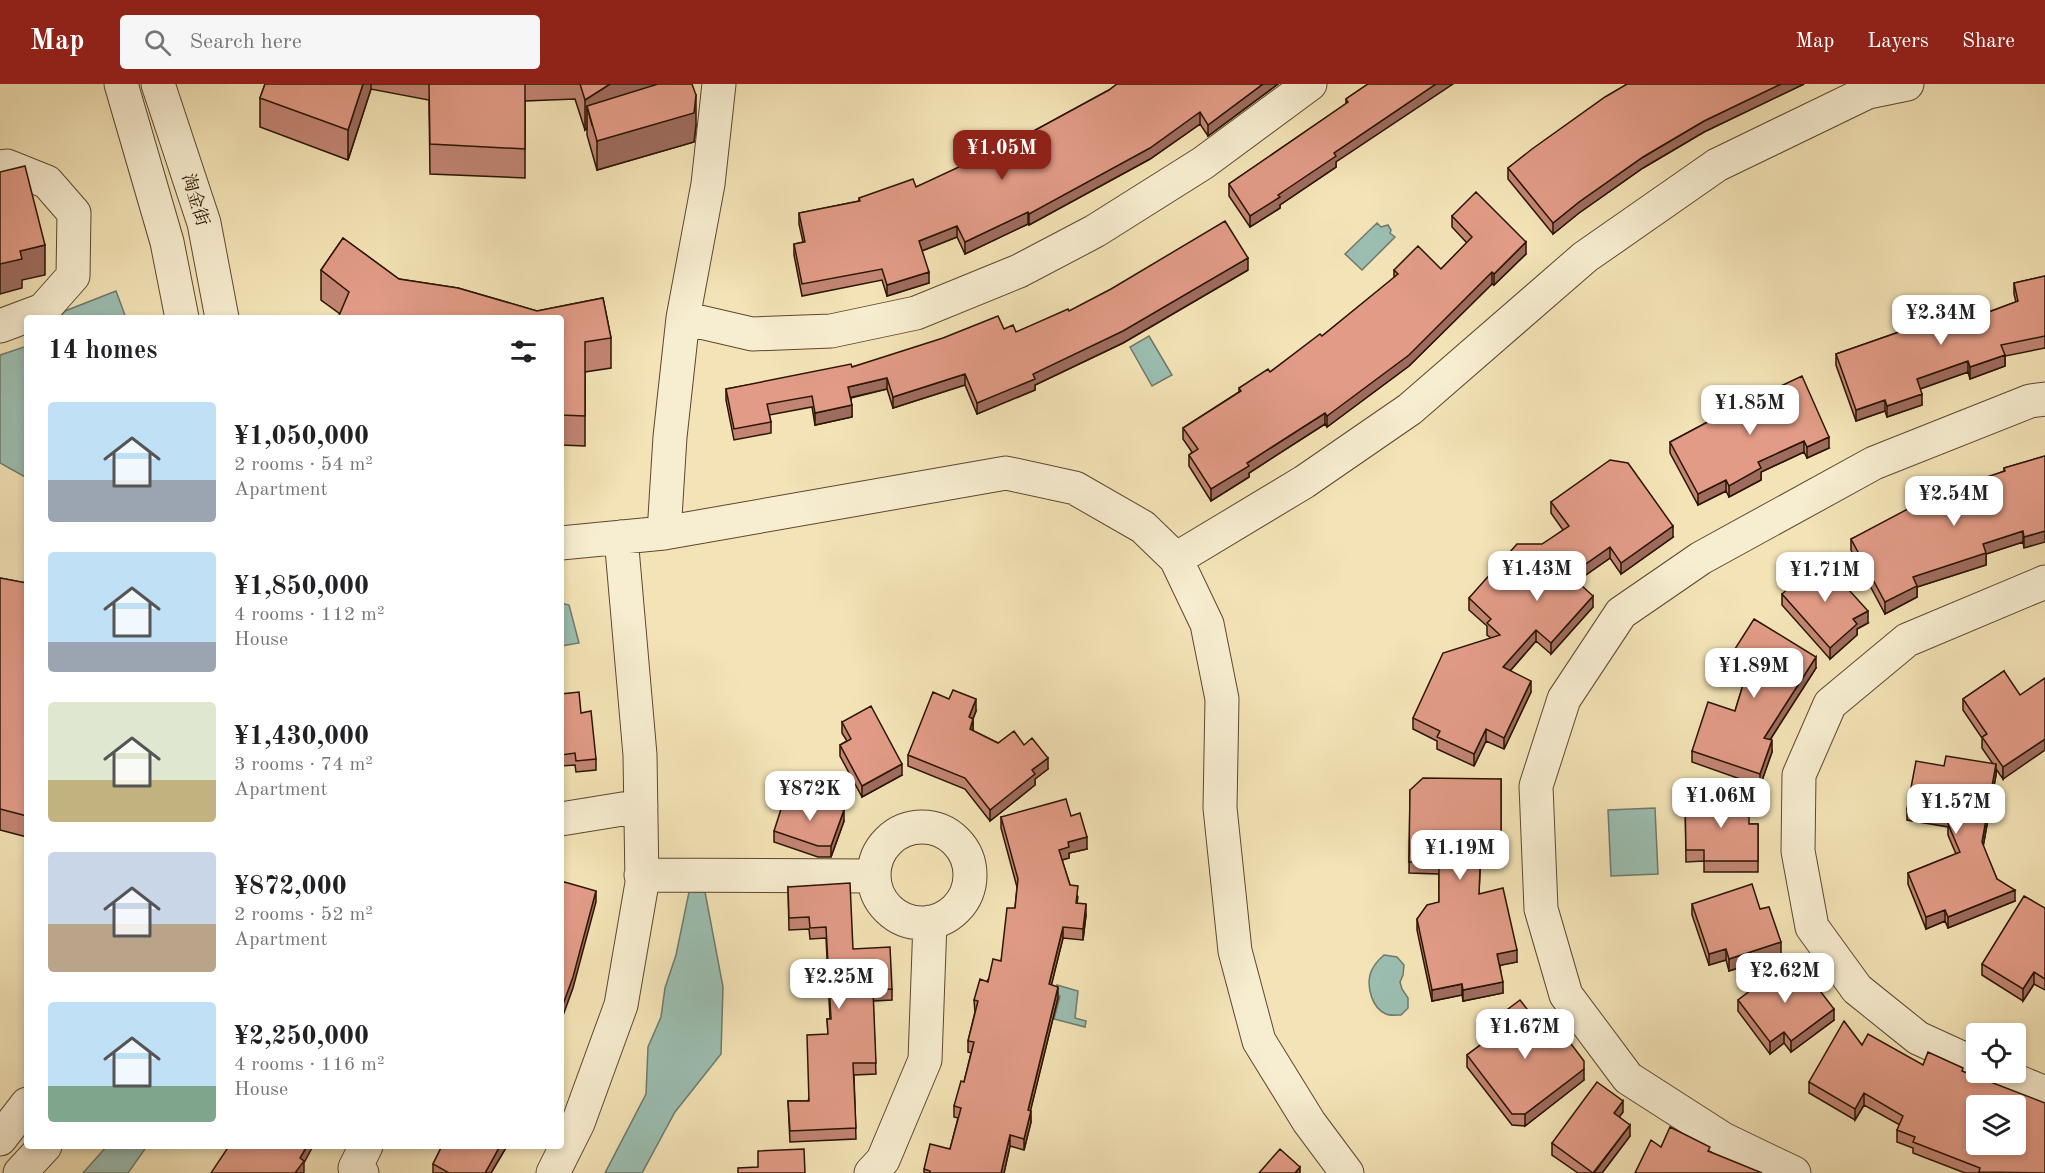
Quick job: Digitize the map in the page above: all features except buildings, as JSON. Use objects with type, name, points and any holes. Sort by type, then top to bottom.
[{"type":"street","points":[[121,84],[167,242],[181,315]]},
{"type":"street","name":"淘金街","points":[[158,84],[204,223],[221,315]]},
{"type":"street","points":[[664,533],[670,437],[683,318],[708,184],[719,84]]},
{"type":"street","points":[[683,318],[752,334],[831,331],[916,313],[1019,272],[1095,231],[1203,163],[1310,84]]},
{"type":"street","points":[[1176,559],[1304,482],[1410,409],[1585,257],[1717,165],[1868,92],[1907,84]]},
{"type":"street","points":[[0,167],[7,166],[47,182],[74,213],[73,276],[43,310],[30,315]]},
{"type":"street","points":[[0,326],[24,317]]},
{"type":"street","points":[[1794,1173],[1723,1139],[1628,1078],[1566,995],[1541,909],[1536,786],[1564,699],[1621,613],[1701,558],[1874,463],[2030,402],[2045,399]]},
{"type":"street","points":[[564,543],[664,533],[1006,473],[1075,488],[1143,527],[1176,559],[1207,624],[1222,699],[1220,808],[1235,951],[1259,1041],[1309,1122],[1347,1173]]},
{"type":"street","points":[[553,1173],[578,1123],[621,1005],[642,884],[640,755],[621,537]]},
{"type":"street","points":[[1966,1060],[1918,1038],[1857,989],[1812,927],[1798,851],[1799,775],[1830,704],[1906,640],[2045,582]]},
{"type":"street","points":[[564,819],[641,806]]},
{"type":"street","points":[[923,828],[938,830],[952,837],[962,849],[968,863],[970,878],[967,893],[958,907],[945,917],[930,922],[913,922],[898,917],[885,906],[877,892],[874,876],[876,861],[883,847],[901,833],[923,828]]},
{"type":"street","points":[[641,874],[874,876]]},
{"type":"street","points":[[871,1173],[883,1160],[925,1060],[930,922]]},
{"type":"street","points":[[2021,1083],[2045,1093]]},
{"type":"street","points":[[0,1139],[24,1108]]},
{"type":"street","points":[[20,1173],[42,1149]]},
{"type":"shaded area","points":[[1377,223],[1381,227],[1388,225],[1390,233],[1395,237],[1362,270],[1345,254]]},
{"type":"shaded area","points":[[116,291],[125,315],[62,315],[65,311]]},
{"type":"shaded area","points":[[1149,336],[1172,375],[1152,386],[1130,347]]},
{"type":"shaded area","points":[[24,347],[24,476],[0,463],[0,355]]},
{"type":"shaded area","points":[[564,604],[569,605],[579,643],[564,646]]},
{"type":"shaded area","points":[[1655,808],[1658,874],[1611,876],[1608,810]]},
{"type":"shaded area","points":[[689,892],[705,892],[723,987],[721,1054],[675,1112],[642,1173],[605,1173],[646,1094],[648,1047],[661,1017],[665,988],[676,955]]},
{"type":"shaded area","points":[[1384,955],[1397,957],[1404,965],[1400,982],[1408,998],[1408,1008],[1401,1015],[1389,1015],[1381,1011],[1372,997],[1369,986],[1370,975],[1372,969]]},
{"type":"shaded area","points":[[1057,985],[1078,991],[1075,1018],[1086,1021],[1085,1027],[1054,1019],[1060,996],[1055,995]]},
{"type":"shaded area","points":[[104,1149],[145,1149],[128,1173],[83,1173]]}]
